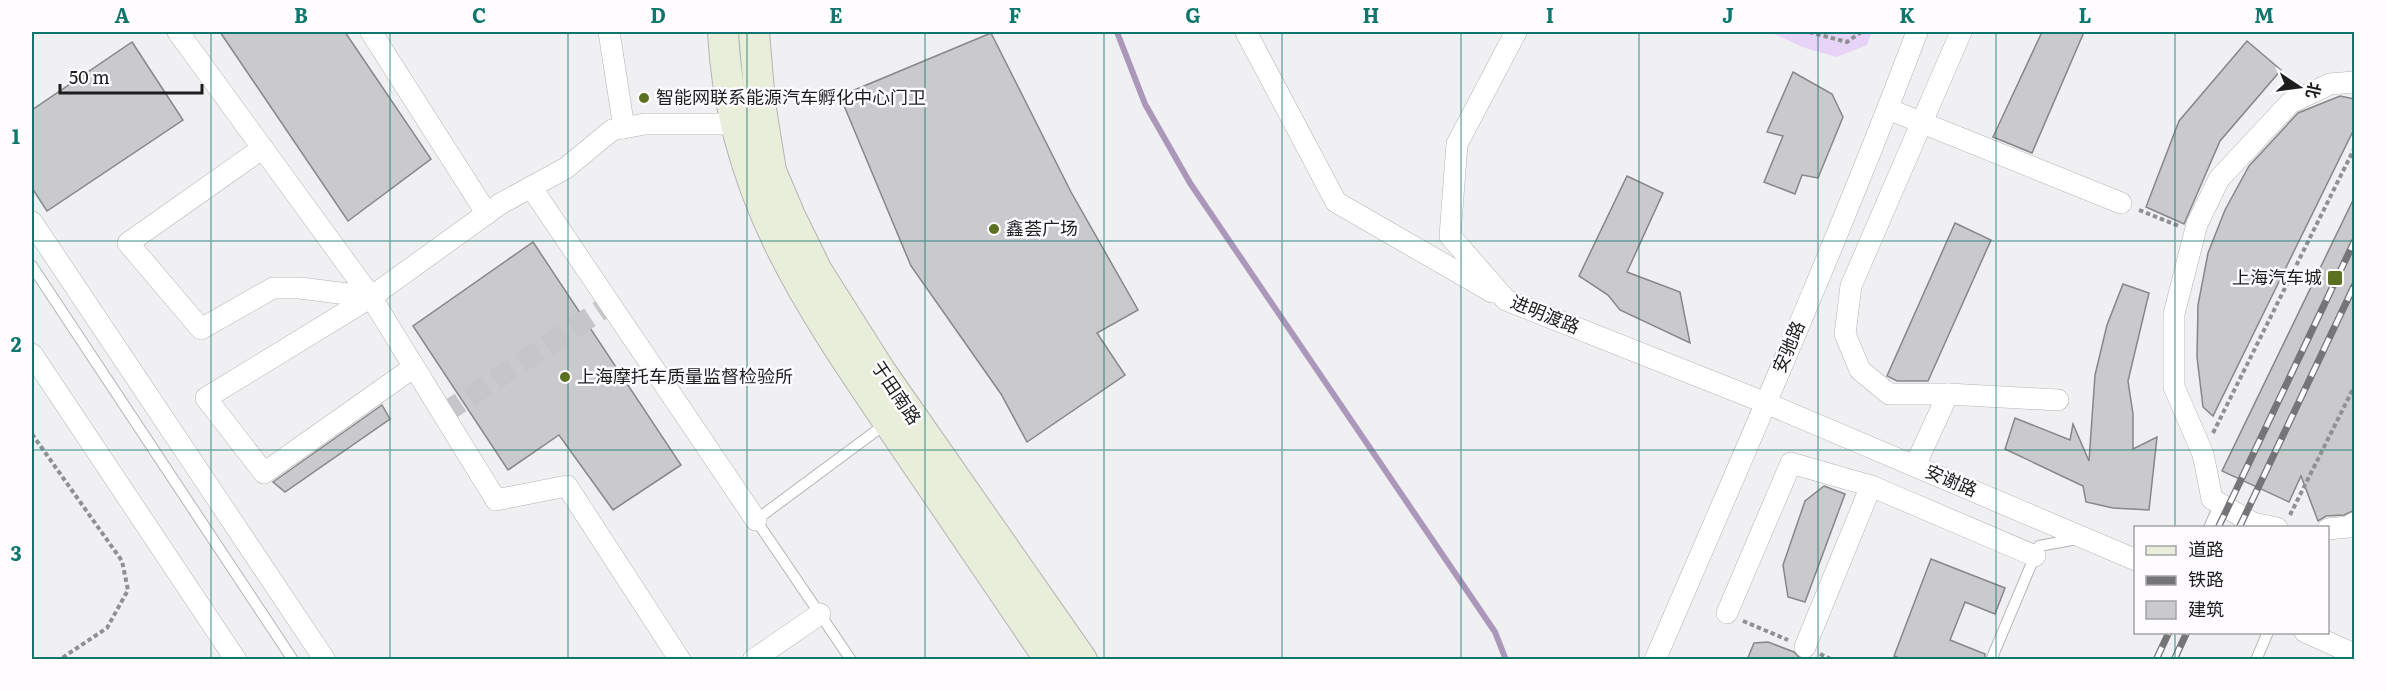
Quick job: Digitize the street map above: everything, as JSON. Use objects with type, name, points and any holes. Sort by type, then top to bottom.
[{"type":"street","points":[[178,32],[370,297],[496,500],[567,486],[680,660]]},
{"type":"street","points":[[371,32],[487,213]]},
{"type":"street","points":[[609,32],[624,128]]},
{"type":"street","name":"于田南路","points":[[723,32],[735,124],[757,196],[786,261],[825,328],[888,422],[954,498],[1082,660]]},
{"type":"street","name":"于田南路","points":[[754,32],[760,104],[771,171],[790,216],[817,271],[881,372],[1050,660]]},
{"type":"street","points":[[1246,32],[1336,202],[1506,300]]},
{"type":"street","name":"进明渡路","points":[[1516,32],[1457,144],[1450,236],[1506,300],[1766,403]]},
{"type":"street","name":"安驰路","points":[[1655,660],[1766,403],[1888,109],[1917,32]]},
{"type":"street","points":[[1961,32],[1920,122],[1851,286],[1845,334],[1860,370],[1889,394],[1948,394],[2058,400]]},
{"type":"street","points":[[2283,523],[2251,525],[2212,499],[2203,454],[2174,387],[2174,314],[2197,224],[2219,179],[2290,103],[2330,84],[2355,82]]},
{"type":"street","points":[[1888,109],[2121,203]]},
{"type":"street","points":[[414,367],[264,473],[206,398],[370,297],[487,213],[566,168],[612,130],[645,124],[735,124]]},
{"type":"street","points":[[263,148],[128,243],[201,329],[273,288],[300,288],[370,297]]},
{"type":"street","points":[[531,188],[756,519]]},
{"type":"street","points":[[32,222],[325,660]]},
{"type":"street","points":[[32,354],[236,660]]},
{"type":"street","points":[[1915,466],[1948,394]]},
{"type":"street","name":"安谢路","points":[[1766,403],[2134,559]]},
{"type":"street","points":[[1727,614],[1791,463],[1871,486],[2034,556]]},
{"type":"street","points":[[1805,647],[1871,486]]},
{"type":"street","points":[[2329,529],[2348,527],[2355,523]]},
{"type":"street","points":[[753,660],[820,614]]},
{"type":"street","points":[[2307,634],[2355,654]]},
{"type":"lane","points":[[32,266],[293,660]]},
{"type":"lane","points":[[851,660],[756,519],[888,422]]},
{"type":"lane","points":[[2210,526],[2220,503]]},
{"type":"lane","points":[[1991,660],[2039,546],[2083,538]]},
{"type":"lane","points":[[2256,660],[2268,634]]},
{"type":"path","points":[[1809,32],[1847,42],[1861,32]]},
{"type":"path","points":[[2203,454],[2355,149]]},
{"type":"path","points":[[2121,203],[2195,233]]},
{"type":"path","points":[[2283,523],[2355,387]]},
{"type":"path","points":[[32,434],[122,561],[128,590],[107,628],[59,660]]},
{"type":"path","points":[[1727,614],[1833,660]]},
{"type":"shaded area","points":[[1770,32],[1872,32],[1867,45],[1837,57],[1802,47]]},
{"type":"building","points":[[220,32],[345,32],[431,159],[348,221]]},
{"type":"building","points":[[2042,32],[2084,32],[2032,153],[1993,137]]},
{"type":"building","name":"鑫荟广场","points":[[991,33],[1071,192],[1138,310],[1097,333],[1125,375],[1027,442],[1001,394],[911,266],[840,96]]},
{"type":"building","points":[[2247,41],[2281,70],[2220,141],[2184,224],[2146,207],[2179,121]]},
{"type":"building","points":[[132,42],[183,120],[47,211],[32,188],[32,110]]},
{"type":"building","points":[[1793,72],[1832,94],[1843,117],[1818,178],[1802,175],[1795,194],[1764,182],[1783,136],[1767,132]]},
{"type":"building","points":[[2340,96],[2355,99],[2355,127],[2213,416],[2203,407],[2197,357],[2198,305],[2208,253],[2225,210],[2249,166],[2298,113]]},
{"type":"building","points":[[1627,176],[1663,193],[1627,272],[1680,292],[1690,343],[1620,310],[1608,295],[1579,276]]},
{"type":"building","name":"上海汽车城","points":[[2355,196],[2355,510],[2344,515],[2326,516],[2318,521],[2301,476],[2289,502],[2222,471]]},
{"type":"building","points":[[1955,223],[1991,240],[1928,381],[1897,381],[1887,376]]},
{"type":"building","name":"上海摩托车质量监督检验所","points":[[533,242],[681,465],[613,510],[559,435],[508,470],[413,326]]},
{"type":"building","points":[[2123,284],[2149,293],[2128,381],[2133,414],[2133,449],[2157,437],[2149,510],[2113,508],[2086,502],[2083,486],[2005,449],[2015,418],[2070,440],[2073,424],[2089,461],[2095,375],[2107,325]]},
{"type":"building","points":[[382,405],[390,419],[285,492],[273,482]]},
{"type":"building","points":[[1824,486],[1845,494],[1805,602],[1788,597],[1783,565],[1805,501]]},
{"type":"building","points":[[1931,559],[2005,588],[1995,614],[1965,602],[1950,640],[1985,654],[1984,660],[1904,660],[1894,656]]},
{"type":"building","points":[[1768,642],[1794,652],[1805,660],[1747,660],[1754,643]]},
{"type":"waterway","points":[[1117,32],[1145,104],[1190,183],[1495,632],[1506,660]]},
{"type":"tunnel","points":[[443,414],[610,304]]},
{"type":"railway","points":[[2219,526],[2354,242]]},
{"type":"railway","points":[[2240,526],[2354,286]]},
{"type":"railway","points":[[2156,660],[2168,634]]},
{"type":"railway","points":[[2174,660],[2186,634]]},
{"type":"place","name":"智能网联系能源汽车孵化中心门卫","points":[[644,98]]},
{"type":"place","name":"鑫荟广场","points":[[994,229]]},
{"type":"place","name":"上海汽车城","points":[[2335,278]]},
{"type":"place","name":"上海摩托车质量监督检验所","points":[[565,377]]}]
